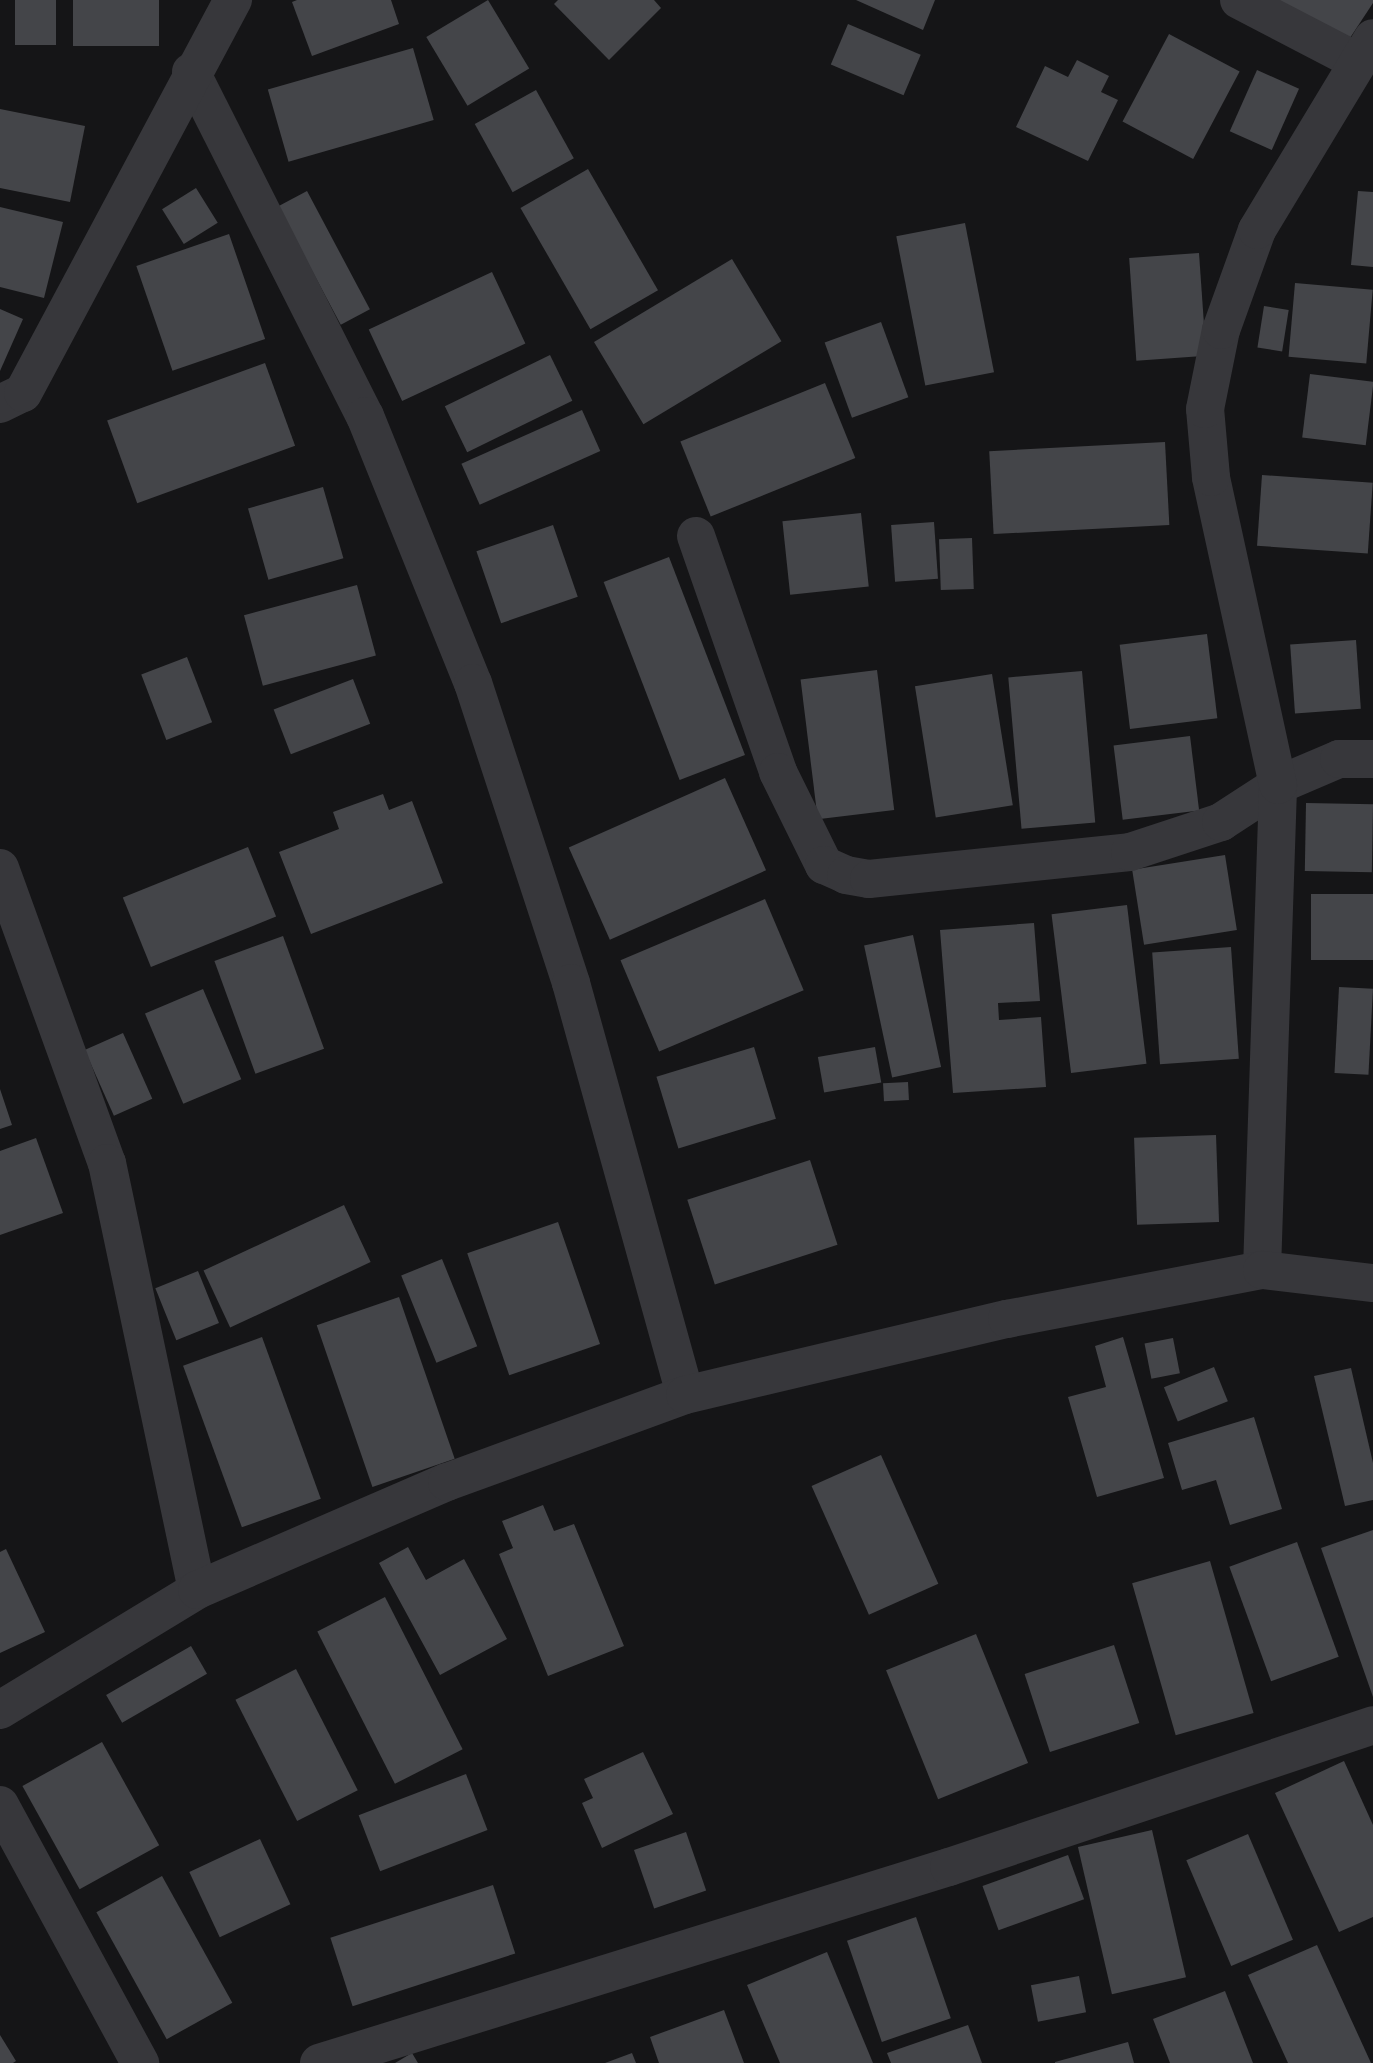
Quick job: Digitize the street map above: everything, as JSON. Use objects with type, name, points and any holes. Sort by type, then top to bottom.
[{"type":"street","points":[[0,404],[23,393],[191,72],[233,0]]},
{"type":"street","points":[[1240,0],[1365,49],[1257,230],[1221,330],[1205,409],[1211,477],[1278,785],[1262,1270]]},
{"type":"street","points":[[191,72],[365,416],[473,684],[571,983],[685,1395]]},
{"type":"street","points":[[696,536],[778,772],[824,865],[846,874],[869,879],[1130,852],[1221,822],[1278,785],[1339,760],[1373,760]]},
{"type":"street","points":[[0,868],[107,1163],[197,1590]]},
{"type":"street","points":[[0,1710],[197,1590],[447,1482],[685,1395],[1007,1319],[1262,1270],[1373,1283]]},
{"type":"street","points":[[319,2063],[949,1867],[1373,1725]]},
{"type":"street","points":[[0,1805],[140,2063]]},
{"type":"building","points":[[15,0],[56,0],[56,45],[15,45]]},
{"type":"building","points":[[73,0],[159,0],[159,46],[73,46]]},
{"type":"building","points":[[391,0],[399,24],[312,56],[292,2]]},
{"type":"building","points":[[488,0],[529,69],[467,106],[426,37]]},
{"type":"building","points":[[558,0],[654,0],[661,8],[609,60],[554,4]]},
{"type":"building","points":[[856,0],[935,0],[923,30]]},
{"type":"building","points":[[1271,0],[1373,0],[1373,3],[1344,47]]},
{"type":"building","points":[[848,24],[921,55],[904,95],[831,65]]},
{"type":"building","points":[[1169,34],[1240,72],[1193,159],[1123,121]]},
{"type":"building","points":[[413,48],[434,120],[289,162],[268,90]]},
{"type":"building","points":[[1077,60],[1109,76],[1101,92],[1118,100],[1088,161],[1016,127],[1045,66],[1068,77]]},
{"type":"building","points":[[1257,70],[1299,89],[1272,150],[1230,131]]},
{"type":"building","points":[[536,90],[574,158],[513,192],[475,124]]},
{"type":"building","points":[[0,109],[85,126],[70,202],[0,188]]},
{"type":"building","points":[[588,169],[658,290],[590,329],[520,208]]},
{"type":"building","points":[[196,188],[218,223],[184,244],[162,209]]},
{"type":"building","points":[[307,191],[370,309],[341,325],[278,206]]},
{"type":"building","points":[[1358,191],[1373,192],[1373,267],[1351,265]]},
{"type":"building","points":[[0,207],[63,222],[44,298],[0,287]]},
{"type":"building","points":[[965,223],[994,372],[925,386],[896,236]]},
{"type":"building","points":[[229,234],[265,339],[172,371],[136,266]]},
{"type":"building","points":[[1199,253],[1206,356],[1136,361],[1129,258]]},
{"type":"building","points":[[732,259],[781,341],[643,424],[594,342]]},
{"type":"building","points":[[492,272],[525,344],[402,401],[369,329]]},
{"type":"building","points":[[1295,283],[1373,290],[1366,364],[1289,357]]},
{"type":"building","points":[[1264,306],[1289,310],[1282,351],[1257,347]]},
{"type":"building","points":[[0,309],[23,319],[0,371]]},
{"type":"building","points":[[881,322],[908,397],[852,418],[825,343]]},
{"type":"building","points":[[550,355],[572,401],[467,452],[445,406]]},
{"type":"building","points":[[265,363],[295,446],[137,503],[107,420]]},
{"type":"building","points":[[1310,374],[1373,382],[1366,445],[1302,438]]},
{"type":"building","points":[[825,383],[855,458],[711,517],[680,441]]},
{"type":"building","points":[[582,410],[600,451],[480,505],[461,464]]},
{"type":"building","points":[[1165,442],[1169,525],[994,534],[989,451]]},
{"type":"building","points":[[1262,475],[1373,483],[1368,554],[1257,546]]},
{"type":"building","points":[[323,487],[343,558],[268,580],[248,508]]},
{"type":"building","points":[[861,513],[869,587],[790,595],[782,521]]},
{"type":"building","points":[[934,522],[938,579],[895,582],[891,525]]},
{"type":"building","points":[[553,525],[578,597],[501,623],[476,551]]},
{"type":"building","points":[[972,538],[974,589],[941,590],[939,539]]},
{"type":"building","points":[[669,557],[745,755],[680,780],[604,582]]},
{"type":"building","points":[[357,585],[376,656],[263,686],[244,615]]},
{"type":"building","points":[[1207,634],[1217,718],[1130,729],[1120,645]]},
{"type":"building","points":[[1356,640],[1361,709],[1295,713],[1290,645]]},
{"type":"building","points":[[187,657],[212,722],[166,740],[141,675]]},
{"type":"building","points":[[877,670],[894,810],[818,819],[801,679]]},
{"type":"building","points":[[1082,671],[1095,822],[1022,829],[1008,677]]},
{"type":"building","points":[[992,674],[1013,805],[936,818],[915,686]]},
{"type":"building","points":[[353,679],[370,724],[291,754],[274,709]]},
{"type":"building","points":[[1190,736],[1199,810],[1123,820],[1114,745]]},
{"type":"building","points":[[725,778],[766,870],[610,940],[569,848]]},
{"type":"building","points":[[383,794],[389,810],[412,801],[443,883],[311,934],[279,852],[339,829],[333,812]]},
{"type":"building","points":[[1306,803],[1373,804],[1372,872],[1305,871]]},
{"type":"building","points":[[248,847],[276,917],[151,967],[123,898]]},
{"type":"building","points":[[1225,855],[1237,930],[1144,945],[1132,870]]},
{"type":"building","points":[[1311,894],[1373,894],[1373,960],[1311,960]]},
{"type":"building","points":[[765,899],[804,990],[659,1051],[620,960]]},
{"type":"building","points":[[1127,905],[1146,1064],[1071,1073],[1052,914]]},
{"type":"building","points":[[1034,923],[1040,1001],[998,1003],[999,1020],[1041,1017],[1046,1087],[953,1093],[940,930]]},
{"type":"building","points":[[913,935],[941,1067],[892,1077],[864,945]]},
{"type":"building","points":[[283,936],[324,1049],[255,1074],[214,961]]},
{"type":"building","points":[[1231,947],[1239,1059],[1160,1064],[1152,953]]},
{"type":"building","points":[[1339,987],[1373,989],[1368,1075],[1334,1073]]},
{"type":"building","points":[[203,989],[241,1079],[183,1104],[145,1014]]},
{"type":"building","points":[[123,1033],[152,1099],[114,1116],[85,1050]]},
{"type":"building","points":[[754,1047],[776,1119],[678,1149],[656,1077]]},
{"type":"building","points":[[875,1047],[881,1082],[824,1093],[818,1057]]},
{"type":"building","points":[[908,1082],[909,1100],[884,1101],[883,1083]]},
{"type":"building","points":[[0,1089],[12,1125],[0,1129]]},
{"type":"building","points":[[1216,1135],[1219,1222],[1137,1225],[1134,1138]]},
{"type":"building","points":[[36,1138],[63,1213],[0,1235],[0,1151]]},
{"type":"building","points":[[810,1160],[838,1245],[715,1285],[687,1200]]},
{"type":"building","points":[[344,1205],[371,1262],[230,1328],[204,1271]]},
{"type":"building","points":[[558,1222],[600,1344],[509,1375],[467,1253]]},
{"type":"building","points":[[442,1259],[477,1346],[436,1363],[401,1275]]},
{"type":"building","points":[[198,1271],[219,1323],[176,1340],[155,1288]]},
{"type":"building","points":[[399,1297],[455,1459],[372,1487],[317,1325]]},
{"type":"building","points":[[262,1337],[321,1499],[242,1527],[183,1366]]},
{"type":"building","points":[[1123,1337],[1164,1478],[1097,1497],[1068,1397],[1106,1387],[1095,1346]]},
{"type":"building","points":[[1173,1338],[1180,1373],[1151,1379],[1145,1344]]},
{"type":"building","points":[[1214,1367],[1228,1401],[1178,1422],[1164,1387]]},
{"type":"building","points":[[1351,1368],[1373,1463],[1373,1500],[1345,1506],[1314,1376]]},
{"type":"building","points":[[1254,1417],[1282,1509],[1230,1525],[1216,1480],[1182,1490],[1168,1443]]},
{"type":"building","points":[[881,1455],[938,1584],[869,1615],[812,1486]]},
{"type":"building","points":[[543,1505],[554,1531],[574,1524],[624,1646],[548,1676],[499,1554],[513,1548],[502,1521]]},
{"type":"building","points":[[1373,1530],[1373,1697],[1321,1548]]},
{"type":"building","points":[[1297,1542],[1339,1657],[1271,1681],[1229,1567]]},
{"type":"building","points":[[408,1547],[426,1580],[464,1559],[507,1639],[440,1675],[379,1563]]},
{"type":"building","points":[[6,1549],[45,1632],[0,1653],[0,1552]]},
{"type":"building","points":[[1210,1561],[1254,1713],[1176,1735],[1132,1583]]},
{"type":"building","points":[[385,1597],[463,1749],[395,1784],[317,1632]]},
{"type":"building","points":[[976,1634],[1028,1763],[938,1799],[886,1670]]},
{"type":"building","points":[[1114,1645],[1139,1723],[1050,1752],[1025,1674]]},
{"type":"building","points":[[191,1646],[207,1674],[122,1723],[106,1695]]},
{"type":"building","points":[[296,1669],[358,1790],[297,1821],[235,1700]]},
{"type":"building","points":[[102,1742],[159,1845],[80,1889],[22,1786]]},
{"type":"building","points":[[643,1752],[673,1814],[602,1848],[582,1803],[593,1798],[584,1779]]},
{"type":"building","points":[[1344,1761],[1373,1825],[1373,1917],[1339,1932],[1275,1793]]},
{"type":"building","points":[[466,1774],[488,1830],[380,1871],[359,1815]]},
{"type":"building","points":[[1152,1830],[1186,1977],[1112,1994],[1078,1847]]},
{"type":"building","points":[[686,1832],[706,1891],[654,1909],[634,1850]]},
{"type":"building","points":[[1248,1834],[1293,1940],[1231,1966],[1186,1860]]},
{"type":"building","points":[[260,1839],[290,1904],[220,1937],[189,1872]]},
{"type":"building","points":[[1068,1855],[1084,1899],[999,1930],[982,1886]]},
{"type":"building","points":[[162,1876],[232,2003],[167,2039],[96,1912]]},
{"type":"building","points":[[493,1885],[515,1953],[353,2006],[330,1938]]},
{"type":"building","points":[[916,1917],[951,2018],[882,2042],[847,1941]]},
{"type":"building","points":[[1317,1945],[1371,2063],[1288,2063],[1248,1975]]},
{"type":"building","points":[[827,1952],[873,2063],[780,2063],[747,1985]]},
{"type":"building","points":[[1079,1976],[1086,2012],[1038,2022],[1031,1985]]},
{"type":"building","points":[[1225,1991],[1253,2063],[1170,2063],[1153,2019]]},
{"type":"building","points":[[724,2010],[744,2063],[659,2063],[650,2037]]},
{"type":"building","points":[[968,2025],[982,2063],[891,2063],[887,2053]]},
{"type":"building","points":[[0,2035],[16,2061],[13,2063],[0,2063]]},
{"type":"building","points":[[1128,2042],[1134,2063],[1055,2063],[1055,2062]]},
{"type":"building","points":[[412,2053],[418,2063],[395,2063]]},
{"type":"building","points":[[632,2053],[636,2063],[605,2063]]}]
